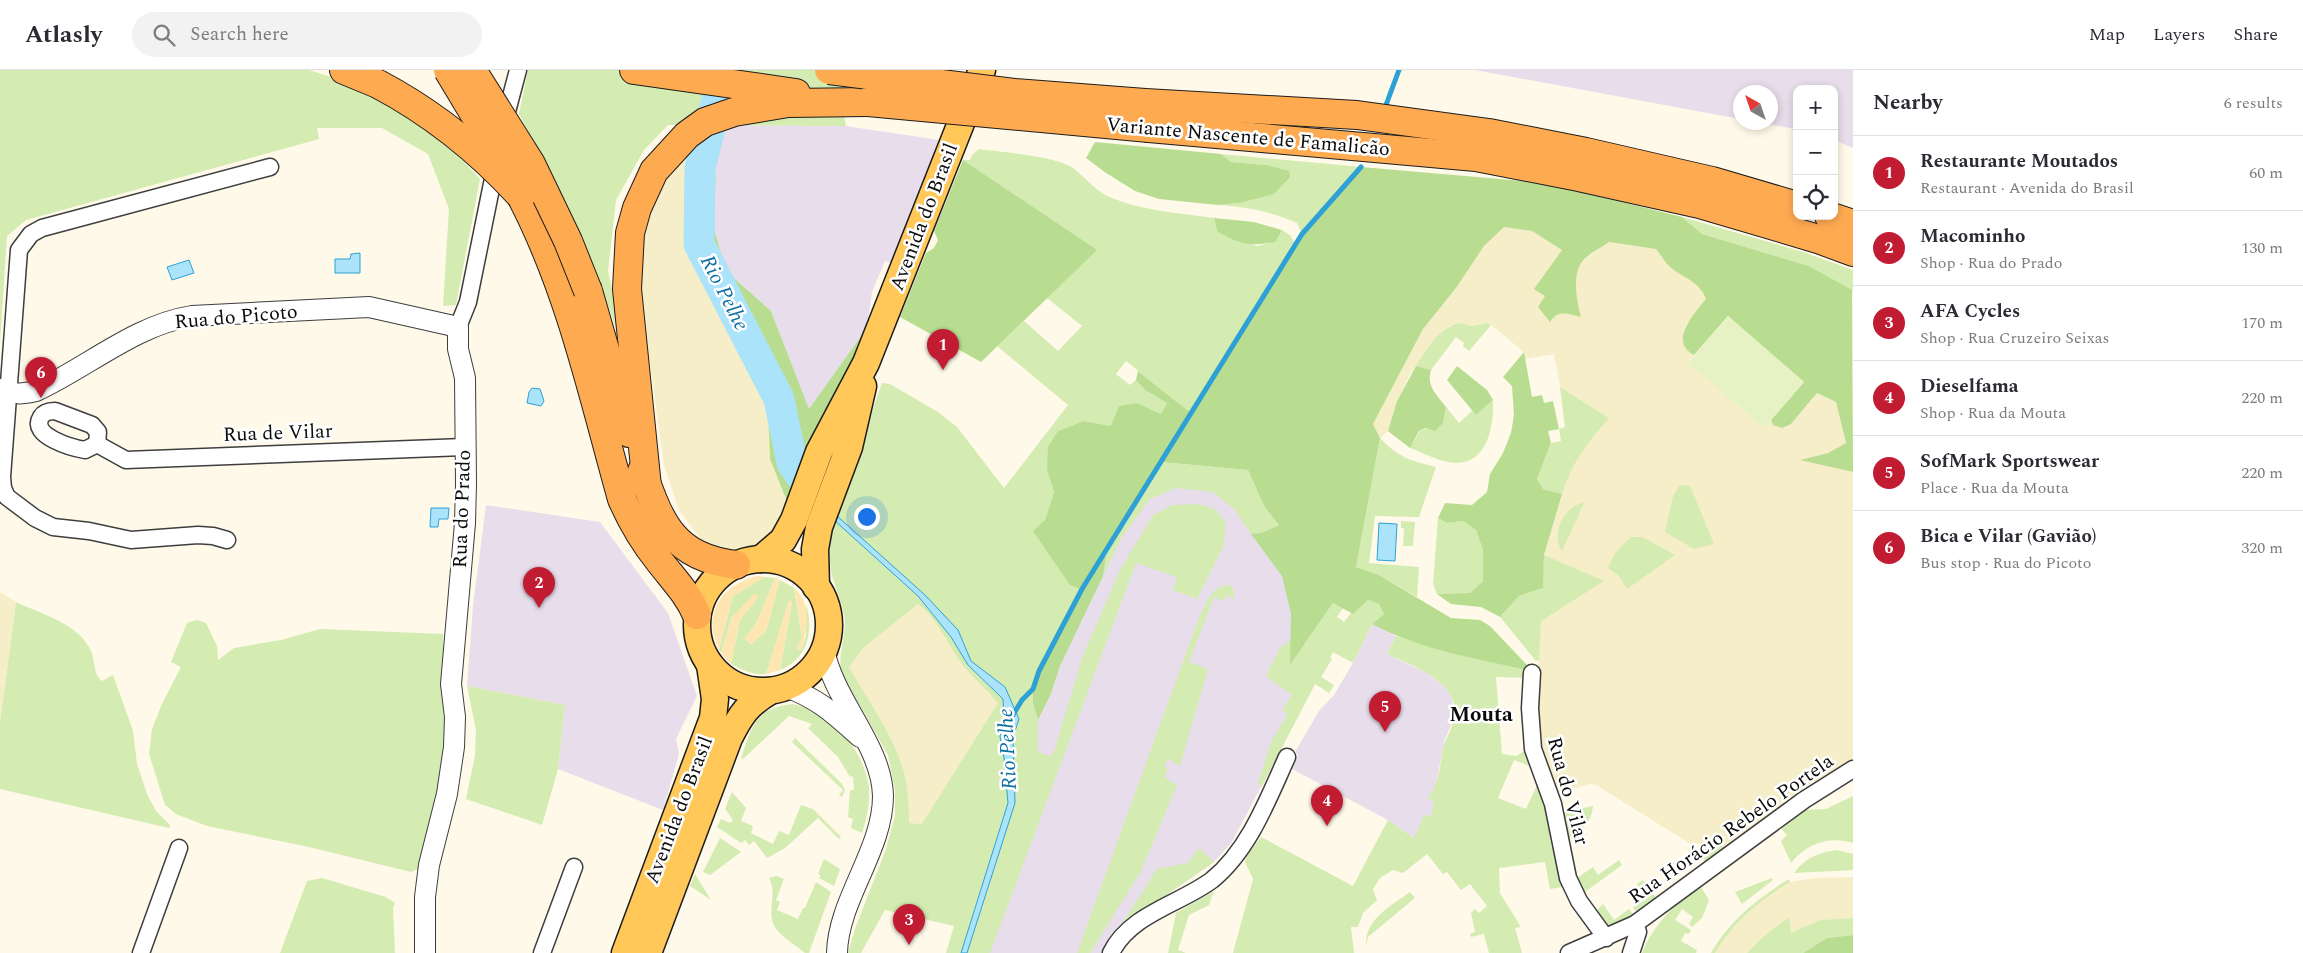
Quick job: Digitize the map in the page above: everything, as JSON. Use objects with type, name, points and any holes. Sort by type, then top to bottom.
[{"type":"highway","points":[[344,70],[378,84],[409,100],[452,130],[491,163],[521,196]]},
{"type":"highway","points":[[448,70],[492,141],[547,249],[577,295],[621,409],[648,487],[665,524],[688,551],[718,563],[748,562]]},
{"type":"highway","points":[[472,70],[507,125],[542,186],[568,241],[577,295],[625,506],[644,541],[681,586],[697,615]]},
{"type":"highway","name":"Variante Nascente de Famalicão","points":[[634,70],[868,102],[1147,115],[1357,115],[1489,133],[1586,152],[1712,181],[1793,205]]},
{"type":"highway","name":"Variante Nascente de Famalicão","points":[[829,70],[1014,93],[1147,115],[1476,157],[1700,204],[1853,252]]},
{"type":"highway","points":[[648,487],[627,289],[630,233],[637,208],[654,170],[687,135],[705,122],[734,112],[788,103],[868,102]]},
{"type":"highway","points":[[1838,219],[1853,224]]},
{"type":"main road","name":"Avenida do Brasil","points":[[778,689],[756,691],[743,688],[719,675],[710,665],[701,650],[697,633],[697,615],[702,599],[710,585],[722,574],[748,562],[783,540],[794,520],[819,452],[866,363],[982,70]]},
{"type":"main road","name":"Avenida do Brasil","points":[[816,586],[815,549],[819,528],[848,447],[858,410],[866,363]]},
{"type":"main road","name":"Avenida do Brasil","points":[[648,953],[729,738],[739,717],[753,701],[809,672],[824,649],[829,628],[828,620],[826,606],[816,586],[792,566],[777,561],[748,562]]},
{"type":"main road","name":"Avenida do Brasil","points":[[625,953],[713,718],[715,699],[710,665]]},
{"type":"street","name":"Rua do Prado","points":[[425,953],[425,897],[429,865],[447,794],[454,747],[455,717],[451,684],[465,523],[465,378],[458,349],[458,327],[468,302],[510,98],[518,70]]},
{"type":"street","points":[[227,540],[198,534],[131,540],[89,531],[53,527],[16,505],[8,497],[2,482],[4,391],[19,250],[31,234],[42,228],[270,167]]},
{"type":"street","name":"Rua do Picoto","points":[[4,391],[22,394],[36,392],[151,327],[183,318],[369,307],[458,327]]},
{"type":"street","name":"Rua de Vilar","points":[[97,444],[126,460],[464,447]]},
{"type":"street","points":[[824,649],[827,668],[851,711],[864,740],[880,777],[883,796],[881,817],[842,924],[837,953]]},
{"type":"street","name":"Rua do Vilar","points":[[1532,673],[1530,708],[1533,749],[1553,804],[1568,878],[1579,901],[1606,938]]},
{"type":"street","points":[[778,689],[808,695],[823,704],[864,740]]},
{"type":"street","points":[[1111,953],[1125,934],[1150,915],[1211,881],[1231,862],[1257,818],[1287,757]]},
{"type":"street","name":"Rua Horácio Rebelo Portela","points":[[1631,953],[1638,932],[1635,924],[1804,800],[1853,769]]},
{"type":"street","points":[[141,953],[179,848]]},
{"type":"street","points":[[542,953],[574,867]]},
{"type":"street","points":[[1570,953],[1635,924]]},
{"type":"shaded area","points":[[1475,70],[1853,70],[1853,148],[1838,142],[1838,85],[1793,85],[1793,128],[1778,126],[1778,85],[1733,85],[1733,118]]},
{"type":"shaded area","points":[[712,125],[846,126],[939,140],[892,263],[885,261],[872,292],[867,328],[809,410],[771,311],[726,271],[711,218],[716,181]]},
{"type":"shaded area","points":[[712,125],[691,162],[696,250],[709,281],[747,352],[768,407],[770,459],[788,504],[760,551],[725,552],[701,540],[679,510],[664,465],[641,299],[636,250],[647,205],[677,155]]},
{"type":"shaded area","points":[[1504,227],[1532,231],[1581,262],[1609,242],[1656,249],[1669,267],[1694,282],[1703,291],[1706,299],[1686,324],[1683,334],[1684,344],[1689,352],[1694,355],[1688,363],[1764,428],[1771,420],[1773,425],[1791,424],[1817,393],[1836,402],[1846,443],[1828,453],[1801,460],[1853,472],[1853,762],[1750,831],[1734,838],[1733,843],[1727,850],[1723,846],[1689,843],[1596,785],[1591,784],[1557,793],[1537,746],[1538,673],[1544,555],[1566,480],[1585,444],[1609,418],[1560,387],[1554,354],[1525,359],[1524,352],[1491,325],[1487,323],[1472,326],[1459,323],[1449,326],[1429,346],[1409,376],[1397,401],[1388,431],[1380,438],[1373,424],[1423,329],[1456,288],[1484,246]]},
{"type":"shaded area","points":[[1160,462],[1264,506],[1315,684],[1232,842],[1214,862],[1143,911],[1104,953],[975,953],[1037,752],[1038,720],[1051,694],[1060,666],[1107,548]]},
{"type":"shaded area","points":[[486,505],[600,522],[668,613],[697,696],[676,739],[679,754],[663,810],[558,769],[565,705],[467,686],[473,606]]},
{"type":"shaded area","points":[[0,592],[16,602],[0,724]]},
{"type":"shaded area","points":[[918,604],[925,609],[948,639],[966,668],[998,703],[923,824],[909,823],[908,796],[864,693],[849,667],[864,647]]},
{"type":"shaded area","points":[[1372,624],[1396,636],[1387,654],[1427,673],[1448,689],[1452,697],[1454,718],[1445,739],[1435,789],[1438,796],[1429,848],[1388,820],[1292,769],[1298,755],[1295,752],[1319,711],[1334,695],[1353,663]]},
{"type":"shaded area","points":[[1853,877],[1853,918],[1820,920],[1790,934],[1789,918],[1764,936],[1747,953],[1715,953],[1726,934],[1766,896],[1790,882],[1814,878]]},
{"type":"green space","points":[[0,70],[309,70],[369,89],[426,121],[480,179],[456,305],[443,306],[449,209],[428,154],[382,128],[317,128],[319,139],[26,220],[7,236],[0,344]]},
{"type":"green space","points":[[528,70],[836,70],[846,126],[668,125],[644,150],[616,200],[608,271],[627,358],[590,256],[565,202],[519,114]]},
{"type":"green space","points":[[712,125],[716,181],[711,218],[726,271],[771,311],[809,409],[867,328],[788,504],[770,459],[768,407],[747,352],[709,281],[696,250],[691,162]]},
{"type":"green space","points":[[1095,142],[1221,154],[1231,162],[1266,165],[1289,171],[1290,177],[1274,194],[1239,203],[1218,205],[1159,199],[1135,191],[1086,158]]},
{"type":"green space","points":[[979,149],[1054,160],[1073,168],[1101,192],[1112,198],[1149,209],[1214,218],[1217,231],[1257,246],[1274,242],[1282,230],[1290,235],[1296,245],[1191,413],[1126,361],[1116,374],[1130,385],[1136,380],[1145,390],[1167,403],[1161,414],[1137,403],[1111,426],[1084,421],[1058,431],[1047,470],[1054,492],[1045,520],[1082,589],[1039,671],[1033,704],[1038,720],[1038,752],[1050,756],[1054,752],[1082,658],[1120,570],[1153,515],[1173,505],[1199,504],[1216,510],[1226,523],[1224,545],[1197,599],[1173,590],[1177,577],[1136,563],[990,953],[967,953],[1015,803],[1013,737],[1019,718],[1005,687],[971,661],[958,630],[925,595],[836,515],[882,383],[890,384],[938,412],[957,427],[1004,488],[1068,405],[997,346],[1024,321],[1058,351],[1082,326],[1047,298],[1096,250],[963,160],[970,160],[972,155]]},
{"type":"green space","points":[[1221,154],[1361,167],[1302,234],[1297,223],[1277,215],[1248,208],[1218,205],[1239,203],[1266,165],[1231,162]]},
{"type":"green space","points":[[963,160],[1097,250],[981,362],[900,317],[926,253],[934,248],[938,240],[934,231]]},
{"type":"green space","points":[[1361,167],[1523,181],[1578,191],[1682,217],[1702,234],[1809,266],[1852,290],[1853,472],[1800,460],[1828,453],[1846,443],[1836,402],[1817,393],[1791,424],[1782,428],[1773,425],[1771,420],[1804,382],[1728,316],[1694,355],[1687,349],[1683,342],[1686,327],[1706,299],[1700,288],[1671,268],[1656,249],[1609,242],[1590,254],[1583,260],[1578,269],[1576,283],[1581,317],[1564,313],[1556,315],[1550,322],[1538,307],[1545,296],[1534,289],[1562,250],[1532,231],[1504,227],[1484,246],[1456,288],[1423,329],[1373,424],[1380,438],[1356,567],[1379,575],[1451,618],[1480,620],[1490,626],[1528,666],[1526,670],[1447,652],[1390,633],[1372,624],[1384,614],[1379,604],[1368,600],[1353,614],[1333,603],[1290,665],[1291,614],[1282,576],[1251,534],[1262,533],[1279,525],[1264,506],[1248,470],[1161,462],[1107,548],[1103,576],[1060,666],[1051,694],[1038,720],[1033,704],[1033,689],[1039,671],[1082,589],[1070,585],[1033,531],[1045,520],[1054,492],[1047,470],[1048,447],[1058,431],[1084,421],[1111,426],[1119,406],[1137,403],[1161,414],[1167,403],[1145,390],[1136,380],[1138,371],[1191,413],[1302,234]]},
{"type":"green space","points":[[1682,217],[1803,252],[1853,270],[1853,291],[1809,266],[1702,234]]},
{"type":"green space","points":[[1214,218],[1254,222],[1282,230],[1275,242],[1251,244],[1238,242],[1217,231]]},
{"type":"green space","points":[[1728,316],[1804,382],[1764,428],[1688,363]]},
{"type":"green space","points":[[1459,323],[1472,326],[1487,323],[1491,325],[1469,351],[1463,346],[1464,343],[1456,337],[1431,370],[1416,366],[1429,346],[1445,329]]},
{"type":"green space","points":[[1524,352],[1532,397],[1542,395],[1544,403],[1553,401],[1559,429],[1548,431],[1551,443],[1537,479],[1543,489],[1562,494],[1544,555],[1543,588],[1519,596],[1500,617],[1481,607],[1451,604],[1437,594],[1470,593],[1483,581],[1483,550],[1476,530],[1463,521],[1447,523],[1438,518],[1445,503],[1472,505],[1487,492],[1490,474],[1503,453],[1511,433],[1514,415],[1512,386],[1503,377]]},
{"type":"green space","points":[[1416,366],[1431,370],[1431,386],[1446,407],[1443,423],[1435,431],[1426,428],[1419,431],[1410,448],[1388,431],[1397,401]]},
{"type":"green space","points":[[1457,366],[1487,390],[1493,400],[1476,415],[1447,380]]},
{"type":"green space","points":[[1560,387],[1609,418],[1581,453],[1570,473],[1562,494],[1543,489],[1537,479],[1551,443],[1561,441],[1559,429],[1565,427]]},
{"type":"green space","points":[[1493,400],[1492,421],[1487,441],[1475,457],[1466,462],[1455,463],[1438,459],[1410,448],[1420,431],[1443,423],[1446,407],[1459,423],[1472,411],[1476,415]]},
{"type":"green space","points":[[1380,438],[1399,454],[1436,467],[1419,517],[1375,516],[1369,563],[1419,567],[1417,597],[1379,575],[1356,567]]},
{"type":"green space","points":[[1160,462],[1248,470],[1264,506],[1279,525],[1262,533],[1251,534],[1235,510],[1213,492],[1176,488],[1150,499],[1122,537],[1103,576],[1107,548]]},
{"type":"green space","points":[[1680,485],[1690,486],[1714,544],[1694,549],[1665,532],[1673,496]]},
{"type":"green space","points":[[1584,503],[1562,551],[1558,537],[1561,522],[1569,510]]},
{"type":"green space","points":[[1438,518],[1447,523],[1463,521],[1476,530],[1483,550],[1483,581],[1470,593],[1437,594],[1433,584]]},
{"type":"green space","points":[[834,520],[918,596],[951,637],[968,665],[1003,699],[1004,715],[1000,737],[1008,803],[961,953],[946,953],[954,926],[885,910],[861,953],[848,953],[855,929],[886,849],[895,816],[895,790],[888,755],[841,672],[840,660],[845,622],[832,577],[829,552]],"holes":[[[918,604],[926,611],[966,669],[998,703],[922,824],[909,823],[906,782],[903,769],[893,743],[849,667],[864,647]]]},
{"type":"green space","points":[[1401,521],[1415,522],[1413,546],[1403,546],[1404,528],[1401,528]]},
{"type":"green space","points":[[1631,537],[1642,537],[1675,555],[1627,589],[1619,576],[1608,568],[1615,553]]},
{"type":"green space","points":[[1544,555],[1604,581],[1541,621],[1539,660],[1536,661],[1500,617],[1519,596],[1543,588]]},
{"type":"green space","points":[[765,577],[775,578],[756,624],[745,639],[751,644],[766,631],[780,580],[794,588],[802,636],[797,649],[801,650],[806,636],[806,604],[809,633],[803,651],[797,659],[780,670],[792,602],[789,601],[766,674],[756,674],[731,664],[740,620],[759,596],[732,617],[721,653],[719,649],[733,596]]},
{"type":"green space","points":[[1229,585],[1234,590],[1234,599],[1226,595],[1224,601],[1214,597],[1189,662],[1208,669],[1180,766],[1169,759],[1164,766],[1168,769],[1164,777],[1177,785],[1141,871],[1090,953],[1077,953],[1200,615],[1214,592],[1223,586]]},
{"type":"green space","points":[[1368,600],[1380,604],[1384,614],[1372,624],[1353,663],[1333,652],[1330,658],[1332,659],[1321,677],[1334,685],[1329,693],[1315,684],[1262,786],[1258,784],[1271,742],[1288,714],[1282,710],[1292,695],[1266,676],[1280,648],[1291,640],[1291,664],[1333,603],[1343,608],[1337,617],[1344,622],[1351,613],[1353,614]]},
{"type":"green space","points":[[16,602],[58,620],[76,632],[90,649],[99,678],[102,681],[113,675],[133,731],[137,764],[147,794],[156,811],[170,825],[169,828],[0,789],[0,724]]},
{"type":"green space","points":[[197,620],[206,623],[217,646],[218,660],[234,648],[281,640],[320,629],[443,634],[444,691],[447,720],[445,754],[439,794],[418,869],[411,872],[309,847],[207,826],[176,814],[165,805],[149,754],[152,729],[162,704],[181,667],[171,662],[187,623]]},
{"type":"green space","points":[[1396,636],[1460,655],[1526,670],[1526,678],[1496,677],[1502,754],[1517,756],[1522,752],[1528,751],[1537,769],[1514,760],[1498,798],[1526,809],[1537,785],[1541,782],[1553,837],[1550,838],[1552,849],[1556,849],[1563,887],[1550,889],[1545,862],[1499,868],[1500,893],[1521,927],[1515,928],[1522,953],[1489,953],[1484,934],[1471,937],[1470,934],[1475,932],[1471,913],[1475,909],[1479,913],[1487,906],[1470,884],[1461,890],[1447,872],[1443,874],[1427,854],[1403,873],[1393,870],[1380,878],[1373,889],[1377,900],[1363,913],[1358,927],[1351,927],[1354,953],[1233,953],[1253,879],[1245,862],[1247,856],[1261,837],[1353,886],[1388,820],[1414,838],[1424,815],[1431,816],[1434,800],[1427,799],[1437,781],[1443,748],[1454,719],[1454,706],[1451,695],[1433,677],[1387,654]]},
{"type":"green space","points":[[467,686],[565,705],[558,769],[542,825],[466,799],[475,756],[476,730]]},
{"type":"green space","points":[[793,704],[822,714],[838,728],[853,746],[867,776],[869,787],[868,810],[862,833],[851,828],[853,819],[848,817],[850,790],[854,790],[853,776],[850,777],[838,757],[808,728],[812,724],[789,716],[743,759],[741,758],[748,737],[757,720],[770,710]]},
{"type":"green space","points":[[795,738],[842,784],[845,790],[842,797],[839,795],[843,790],[792,742]]},
{"type":"green space","points":[[732,792],[746,808],[741,821],[753,826],[751,833],[773,844],[779,831],[789,835],[801,805],[813,809],[841,837],[839,839],[818,818],[785,848],[767,858],[754,841],[749,845],[745,840],[741,843],[717,827],[721,819],[730,823],[733,820],[725,809]]},
{"type":"green space","points":[[1853,796],[1853,843],[1835,840],[1819,843],[1804,850],[1791,863],[1781,841],[1787,835],[1778,825],[1805,810],[1826,809]]},
{"type":"green space","points":[[1593,806],[1590,818],[1584,827],[1565,840],[1560,813]]},
{"type":"green space","points":[[720,838],[741,852],[710,875],[703,872]]},
{"type":"green space","points":[[1700,844],[1723,846],[1727,850],[1707,864],[1702,857],[1706,853]]},
{"type":"green space","points":[[1200,849],[1214,862],[1143,911],[1115,935],[1157,869],[1188,863],[1196,851]]},
{"type":"green space","points":[[1837,850],[1853,854],[1853,870],[1794,873],[1808,859]]},
{"type":"green space","points":[[824,859],[840,869],[834,886],[819,878],[821,876],[818,874]]},
{"type":"green space","points":[[1619,860],[1622,865],[1582,894],[1577,878],[1593,867],[1598,875]]},
{"type":"green space","points":[[695,874],[711,900],[690,886]]},
{"type":"green space","points":[[777,876],[784,879],[776,900],[780,902],[777,910],[798,919],[816,882],[831,892],[809,953],[805,953],[785,938],[775,927],[772,916],[772,890],[769,878]]},
{"type":"green space","points":[[322,878],[386,897],[395,903],[393,908],[395,953],[280,953],[307,881]]},
{"type":"green space","points":[[1772,878],[1773,880],[1742,904],[1735,892]]},
{"type":"green space","points":[[1789,879],[1790,882],[1768,896],[1748,913],[1730,931],[1715,953],[1711,953],[1726,931],[1745,911]]},
{"type":"green space","points":[[1643,880],[1657,899],[1637,913],[1633,907],[1646,898],[1637,884]]},
{"type":"green space","points":[[1699,884],[1709,900],[1702,918],[1692,927],[1689,924],[1693,917],[1682,909],[1675,920],[1691,930],[1689,934],[1685,933],[1681,941],[1697,950],[1696,953],[1642,953],[1666,915]]},
{"type":"green space","points":[[1214,891],[1209,905],[1189,915],[1178,950],[1186,953],[1168,953],[1176,913]]},
{"type":"green space","points":[[1410,892],[1415,898],[1368,937],[1366,945],[1367,936],[1374,920]]},
{"type":"green space","points":[[1603,904],[1614,920],[1629,909],[1634,915],[1612,928],[1597,915],[1596,911]]},
{"type":"green space","points":[[1789,917],[1791,933],[1820,920],[1853,918],[1853,935],[1827,938],[1803,953],[1747,953],[1764,936]]},
{"type":"green space","points":[[1853,935],[1853,953],[1803,953],[1827,938]]},
{"type":"sand","points":[[758,576],[765,577],[733,596],[719,649],[714,636],[713,624],[714,612],[719,602],[735,586]]},
{"type":"sand","points":[[775,578],[780,580],[766,631],[752,644],[744,639],[756,624]]},
{"type":"sand","points":[[794,588],[804,601],[807,617],[807,626],[801,650],[797,649],[802,636]]},
{"type":"sand","points":[[754,594],[759,596],[740,620],[731,664],[721,653],[732,617]]},
{"type":"sand","points":[[789,600],[792,601],[780,670],[766,674]]},
{"type":"water","points":[[360,253],[360,273],[335,273],[335,259],[350,259],[351,254]]},
{"type":"water","points":[[189,260],[194,273],[172,280],[167,267]]},
{"type":"water","points":[[532,388],[540,389],[544,401],[541,406],[527,403],[529,392]]},
{"type":"water","points":[[431,508],[449,508],[448,519],[439,519],[438,527],[430,527]]},
{"type":"water","points":[[836,515],[925,595],[958,630],[971,661],[1005,687],[1019,719],[1013,737],[1015,803],[967,953],[961,953],[1008,803],[1000,737],[1004,715],[1003,699],[968,665],[951,637],[918,596],[834,520]]},
{"type":"water","points":[[1379,523],[1397,524],[1395,561],[1377,560]]},
{"type":"waterway","name":"Rio Pelhe","points":[[721,70],[719,91],[700,168],[699,244],[779,399],[792,463],[801,476]]},
{"type":"waterway","points":[[1386,105],[1399,70]]},
{"type":"waterway","points":[[1013,715],[1022,700],[1033,689],[1039,671],[1082,589],[1302,234],[1361,167]]},
{"type":"place","name":"Restaurante Moutados","points":[[943,370]]},
{"type":"place","name":"Bica e Vilar (Gavião)","points":[[41,398]]},
{"type":"place","name":"Macominho","points":[[539,608]]},
{"type":"place","name":"SofMark Sportswear","points":[[1385,732]]},
{"type":"place","name":"Dieselfama","points":[[1327,826]]},
{"type":"place","name":"AFA Cycles","points":[[909,945]]},
{"type":"district","name":"Mouta","points":[[1481,715]]}]
